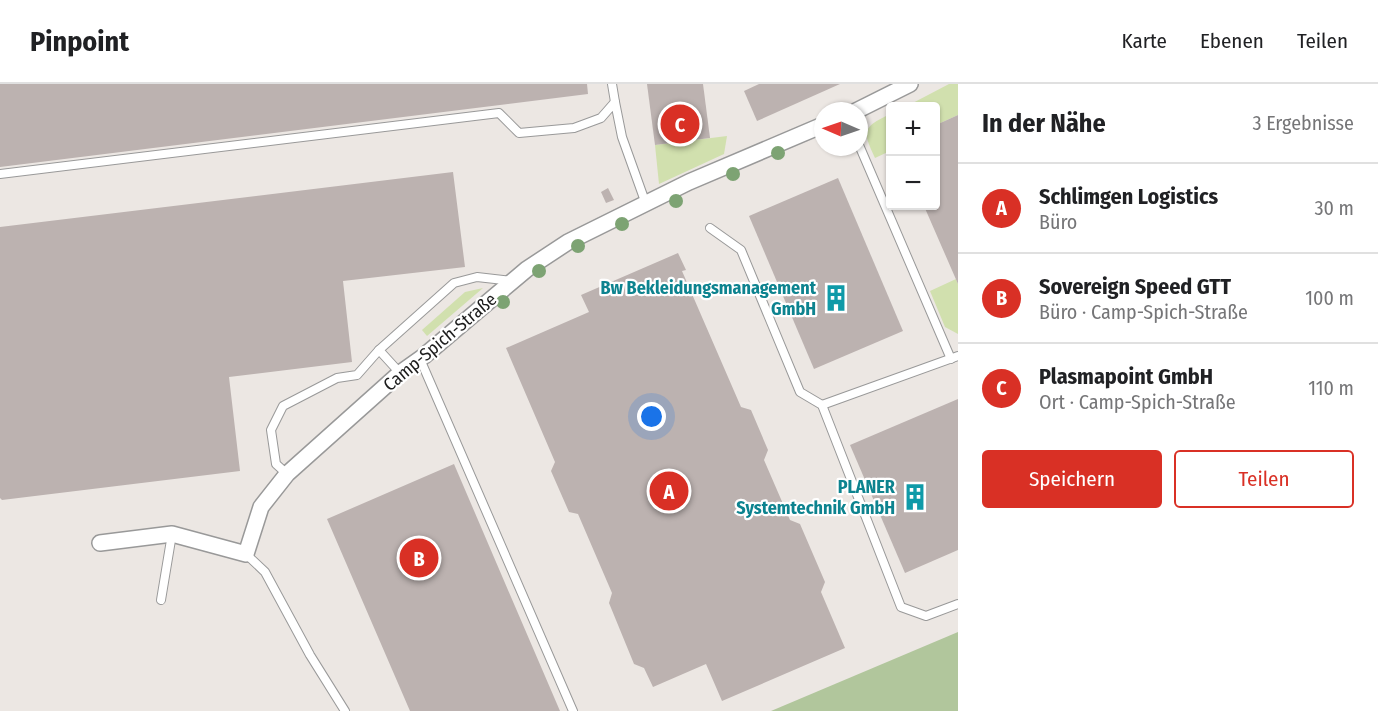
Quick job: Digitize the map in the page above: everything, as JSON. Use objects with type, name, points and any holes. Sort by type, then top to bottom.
[{"type":"street","points":[[868,105],[910,84]]},
{"type":"street","name":"Camp-Spich-Straße","points":[[246,554],[261,507],[286,474],[400,373],[420,359],[512,281],[568,242],[689,182],[814,129]]},
{"type":"street","points":[[100,543],[172,534],[246,554]]},
{"type":"lane","points":[[612,84],[621,137],[646,204]]},
{"type":"lane","points":[[0,174],[499,113],[519,133],[574,128],[601,118],[615,102]]},
{"type":"lane","points":[[822,405],[955,357],[864,156]]},
{"type":"lane","points":[[710,228],[741,250],[800,392],[822,405],[901,607],[926,616],[958,604]]},
{"type":"lane","points":[[286,474],[276,464],[271,430],[283,406],[337,378],[357,375],[379,350],[454,283],[477,278],[512,281]]},
{"type":"lane","points":[[379,350],[400,373]]},
{"type":"lane","points":[[420,359],[573,711]]},
{"type":"lane","points":[[161,600],[172,534]]},
{"type":"lane","points":[[246,554],[266,572],[310,656],[345,711]]},
{"type":"green space","points":[[949,84],[958,84],[958,115],[940,123],[940,102],[915,102]]},
{"type":"green space","points":[[886,116],[886,153],[875,158],[868,141],[868,130]]},
{"type":"green space","points":[[727,136],[724,154],[659,184],[655,145]]},
{"type":"green space","points":[[956,279],[958,284],[958,334],[945,327],[930,291]]},
{"type":"green space","points":[[483,288],[427,336],[422,330],[465,292]]},
{"type":"green space","points":[[958,632],[958,711],[771,711]]},
{"type":"building","points":[[0,84],[587,84],[588,94],[0,167]]},
{"type":"building","points":[[647,84],[703,84],[710,138],[655,145]]},
{"type":"building","points":[[759,84],[840,84],[757,121],[744,91]]},
{"type":"building","points":[[958,115],[958,284],[926,210],[940,210],[940,123]]},
{"type":"building","points":[[453,172],[465,267],[343,281],[352,362],[229,377],[240,471],[2,500],[0,498],[0,227]]},
{"type":"building","name":"Bw Bekleidungsmanagement GmbH","points":[[838,178],[903,331],[814,369],[749,216]]},
{"type":"building","points":[[608,188],[614,200],[606,203],[601,192]]},
{"type":"building","points":[[678,253],[686,270],[682,271],[741,407],[751,410],[768,450],[764,460],[790,520],[800,524],[825,582],[821,592],[845,648],[722,701],[706,664],[653,687],[644,668],[634,664],[609,603],[612,593],[578,514],[569,512],[551,471],[555,462],[506,348],[589,312],[581,295]]},
{"type":"building","name":"PLANER Systemtechnik GmbH","points":[[958,399],[958,550],[905,573],[850,445]]},
{"type":"building","points":[[454,464],[560,711],[410,711],[327,519]]},
{"type":"place","name":"Plasmapoint GmbH","points":[[680,124]]},
{"type":"place","name":"Bw Bekleidungsmanagement GmbH","points":[[836,298]]},
{"type":"place","name":"Schlimgen Logistics","points":[[669,491]]},
{"type":"place","name":"PLANER Systemtechnik GmbH","points":[[915,497]]},
{"type":"place","name":"Sovereign Speed GTT","points":[[419,558]]}]
